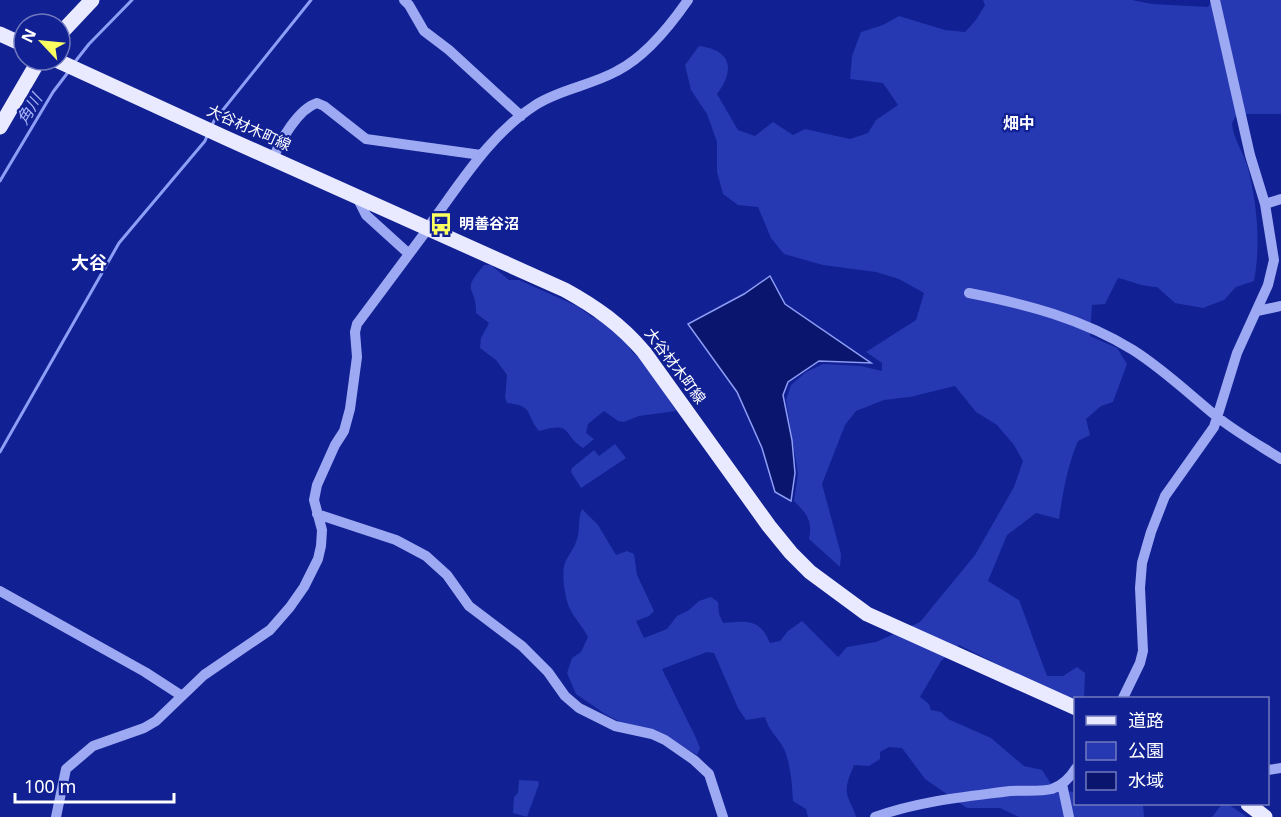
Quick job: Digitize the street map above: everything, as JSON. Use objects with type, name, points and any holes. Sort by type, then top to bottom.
[{"type":"main road","points":[[72,21],[92,0]]},
{"type":"main road","name":"大谷材木町線","points":[[72,67],[565,290],[603,312],[626,331],[644,352],[769,526],[790,553],[810,572],[867,614],[1074,707]]},
{"type":"main road","points":[[0,127],[32,72]]},
{"type":"main road","points":[[1249,805],[1265,817]]},
{"type":"street","points":[[404,0],[410,5],[424,31],[449,50],[521,116]]},
{"type":"street","points":[[431,223],[481,155],[521,116],[549,97],[587,84],[624,67],[645,51],[687,0]]},
{"type":"street","points":[[1124,697],[1140,663],[1143,651],[1140,588],[1142,563],[1151,532],[1165,496],[1214,427],[1237,353],[1271,277],[1274,260],[1265,204],[1250,155],[1215,0]]},
{"type":"street","points":[[273,159],[283,137],[309,107],[317,103],[366,139],[481,155]]},
{"type":"street","points":[[357,197],[366,215],[409,254]]},
{"type":"street","points":[[1265,204],[1281,199]]},
{"type":"street","points":[[56,817],[66,769],[93,746],[144,728],[156,721],[204,675],[270,630],[290,607],[308,580],[318,559],[322,530],[314,500],[317,485],[344,431],[350,409],[357,357],[355,332],[357,324],[424,234]]},
{"type":"street","points":[[969,293],[1007,300],[1046,311],[1104,334],[1154,364],[1218,417],[1281,459]]},
{"type":"street","points":[[1257,311],[1281,306]]},
{"type":"street","points":[[317,514],[396,540],[426,556],[447,575],[469,606],[522,646],[548,672],[565,696],[579,708],[615,726],[652,734],[694,760],[709,774],[723,817]]},
{"type":"street","points":[[0,591],[145,672],[182,696]]},
{"type":"street","points":[[875,817],[900,808],[1004,792],[1050,789],[1062,784],[1074,770]]},
{"type":"street","points":[[1062,784],[1069,817]]},
{"type":"green space","points":[[983,0],[1132,0],[1152,4],[1208,7],[1212,0],[1281,0],[1281,114],[1237,114],[1232,123],[1234,135],[1248,168],[1256,210],[1258,238],[1254,281],[1236,287],[1224,300],[1203,308],[1175,303],[1157,287],[1118,278],[1105,304],[1092,305],[1090,336],[1117,348],[1127,364],[1113,402],[1101,406],[1086,419],[1090,435],[1078,441],[1074,451],[1059,519],[1036,513],[1007,535],[988,581],[1019,600],[1047,676],[1063,676],[1077,667],[1085,673],[1084,697],[1074,697],[1074,702],[959,645],[941,661],[920,697],[929,704],[931,710],[941,712],[948,719],[991,738],[1024,766],[1042,770],[1055,790],[1074,792],[1074,805],[1143,805],[1144,817],[1019,817],[1000,808],[967,808],[925,779],[902,748],[889,747],[880,752],[880,759],[869,766],[854,765],[847,790],[856,817],[808,817],[806,809],[793,801],[790,768],[782,745],[768,726],[765,717],[746,720],[738,708],[714,653],[707,652],[662,669],[696,738],[700,748],[697,755],[656,730],[626,725],[576,694],[567,673],[572,658],[581,652],[588,637],[568,605],[564,586],[564,567],[577,538],[582,509],[598,525],[616,555],[627,551],[634,554],[637,575],[654,611],[649,616],[636,621],[644,638],[667,629],[677,616],[689,610],[699,601],[711,597],[718,602],[719,614],[723,623],[745,622],[757,625],[770,643],[780,641],[788,631],[802,621],[838,657],[847,647],[876,642],[920,622],[975,555],[1014,487],[1023,461],[1014,445],[997,425],[976,412],[955,386],[910,397],[884,400],[856,411],[845,425],[822,484],[841,554],[840,567],[809,539],[808,517],[794,501],[798,474],[786,400],[791,385],[806,372],[823,364],[861,366],[882,371],[882,363],[866,352],[916,320],[924,293],[899,279],[876,272],[823,265],[784,254],[771,238],[758,207],[738,205],[723,194],[717,172],[717,142],[707,114],[691,90],[685,65],[699,46],[710,48],[724,57],[728,69],[723,85],[717,94],[738,130],[755,136],[773,122],[793,135],[805,129],[850,139],[868,133],[876,120],[898,105],[883,83],[850,79],[852,56],[861,32],[883,25],[899,16],[945,30],[965,32],[985,5]]},
{"type":"green space","points":[[484,265],[491,265],[509,280],[519,280],[577,306],[623,337],[633,353],[643,359],[676,411],[639,416],[624,422],[618,421],[604,411],[588,424],[586,433],[594,439],[583,448],[563,428],[539,431],[526,409],[507,403],[505,398],[507,375],[496,360],[480,348],[481,338],[489,323],[476,313],[471,286]]},
{"type":"green space","points":[[615,444],[626,458],[581,488],[571,472],[572,468],[594,450],[599,456]]},
{"type":"green space","points":[[519,780],[538,781],[539,784],[527,817],[513,813],[514,797],[518,793]]},
{"type":"green space","points":[[1221,805],[1229,805],[1247,817],[1212,817]]},
{"type":"water","points":[[770,276],[785,304],[871,363],[819,361],[788,382],[783,395],[792,440],[795,473],[791,501],[775,492],[762,448],[737,392],[688,324],[744,294]]},
{"type":"waterway","name":"角川","points":[[74,63],[89,44],[132,0]]},
{"type":"waterway","points":[[211,127],[311,0]]},
{"type":"waterway","name":"角川","points":[[0,181],[53,92],[68,72]]},
{"type":"waterway","points":[[0,452],[119,243],[207,136]]},
{"type":"place","name":"明善谷沼","points":[[441,224]]},
{"type":"district","name":"畑中","points":[[1019,123]]},
{"type":"district","name":"大谷","points":[[89,263]]}]
